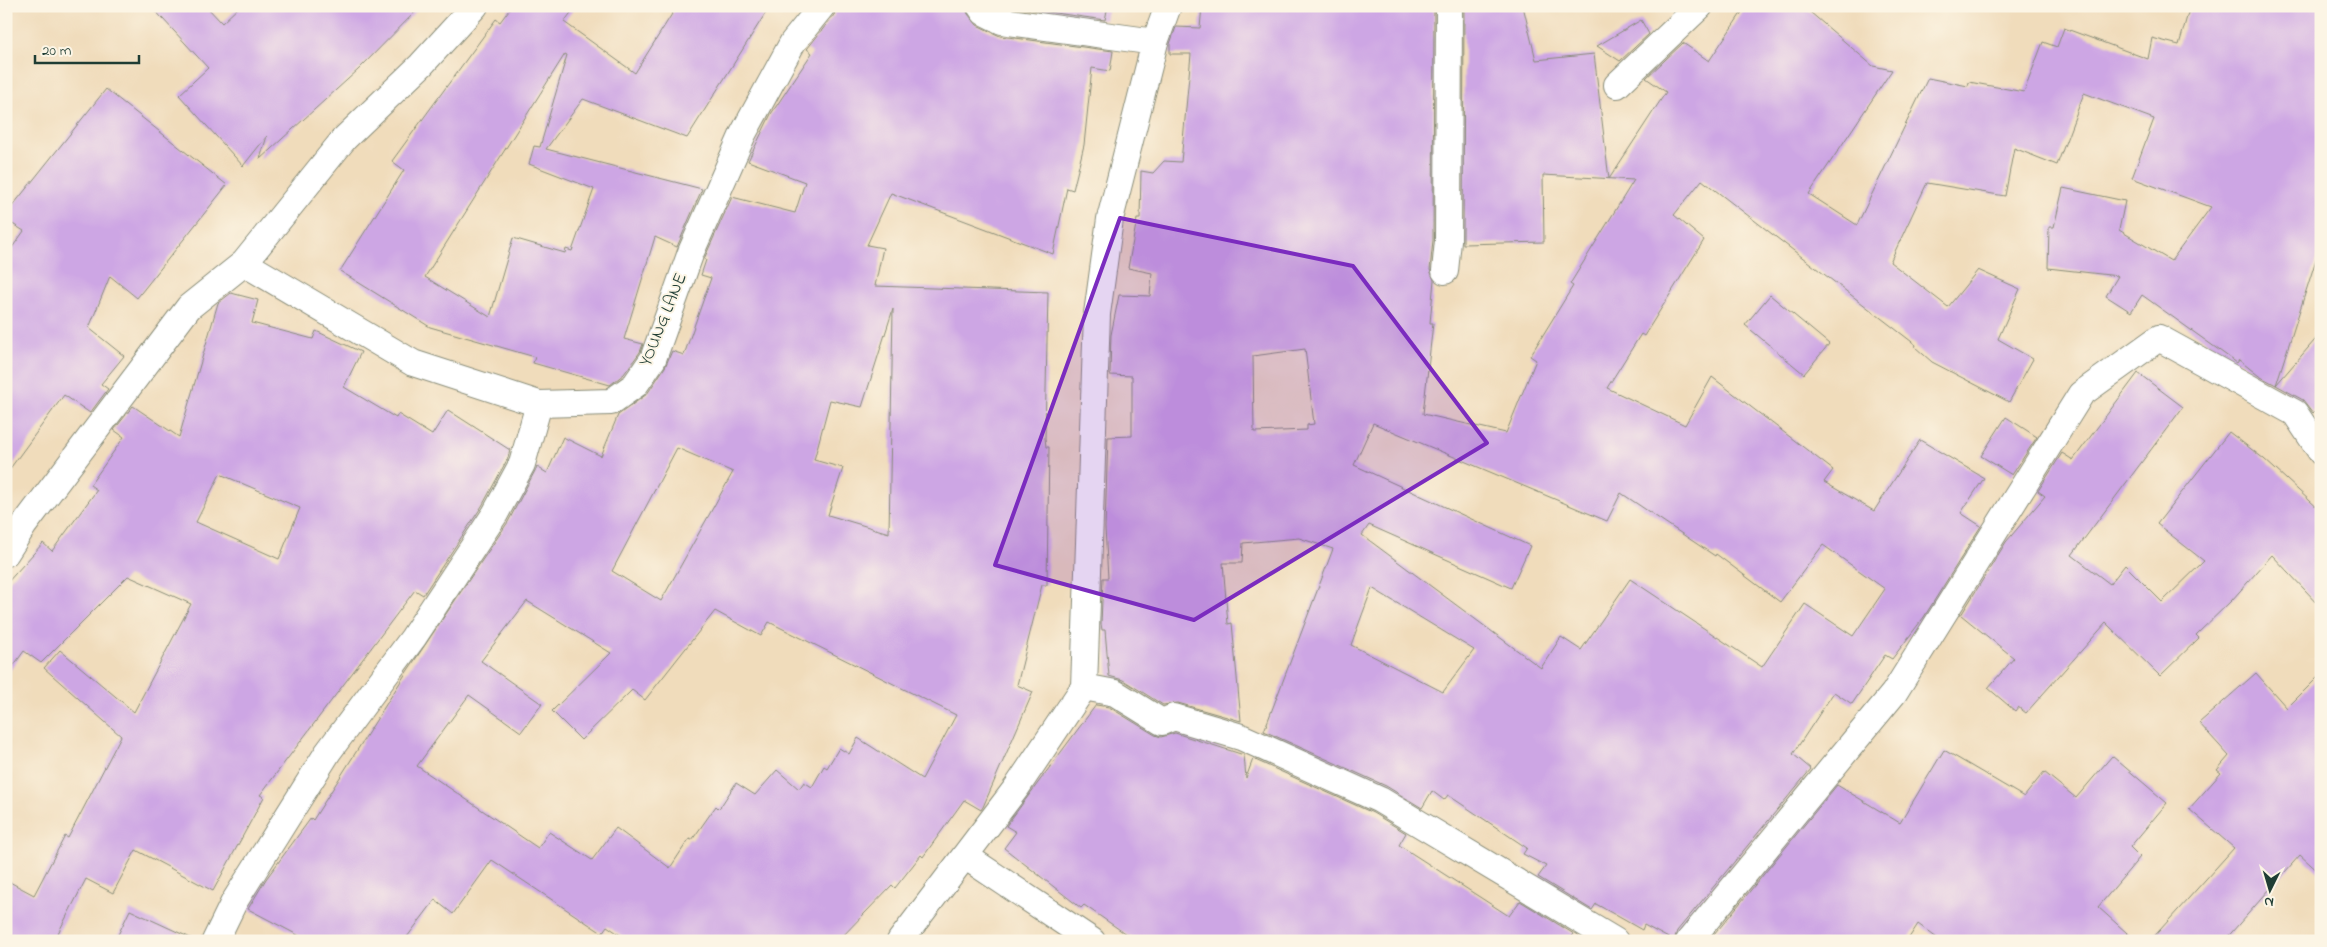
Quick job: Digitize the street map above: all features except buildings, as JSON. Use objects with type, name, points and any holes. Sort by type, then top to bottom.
[{"type":"street","points":[[6,553],[24,525],[189,306],[244,263],[344,139],[421,65],[476,6]]},
{"type":"street","name":"YOUNG LANE","points":[[244,263],[413,363],[540,404],[611,402],[635,385],[653,359],[691,252],[743,134],[794,42],[822,6]]},
{"type":"street","points":[[980,6],[984,12],[1002,21],[1156,42]]},
{"type":"street","points":[[900,941],[1017,787],[1084,687],[1097,314],[1110,219],[1156,42],[1168,6]]},
{"type":"street","points":[[1445,272],[1448,241],[1449,6]]},
{"type":"street","points":[[1617,84],[1700,6]]},
{"type":"street","points":[[1689,941],[1894,693],[2081,394],[2159,338],[2295,413],[2321,452]]},
{"type":"street","points":[[215,941],[234,902],[328,752],[413,638],[495,514],[522,464],[540,404]]},
{"type":"street","points":[[1084,687],[1115,694],[1162,722],[1174,716],[1241,737],[1380,800],[1615,941]]},
{"type":"street","points":[[965,856],[1092,941]]},
{"type":"highlighted area","points":[[1120,218],[1353,266],[1487,443],[1194,620],[995,565]]}]
